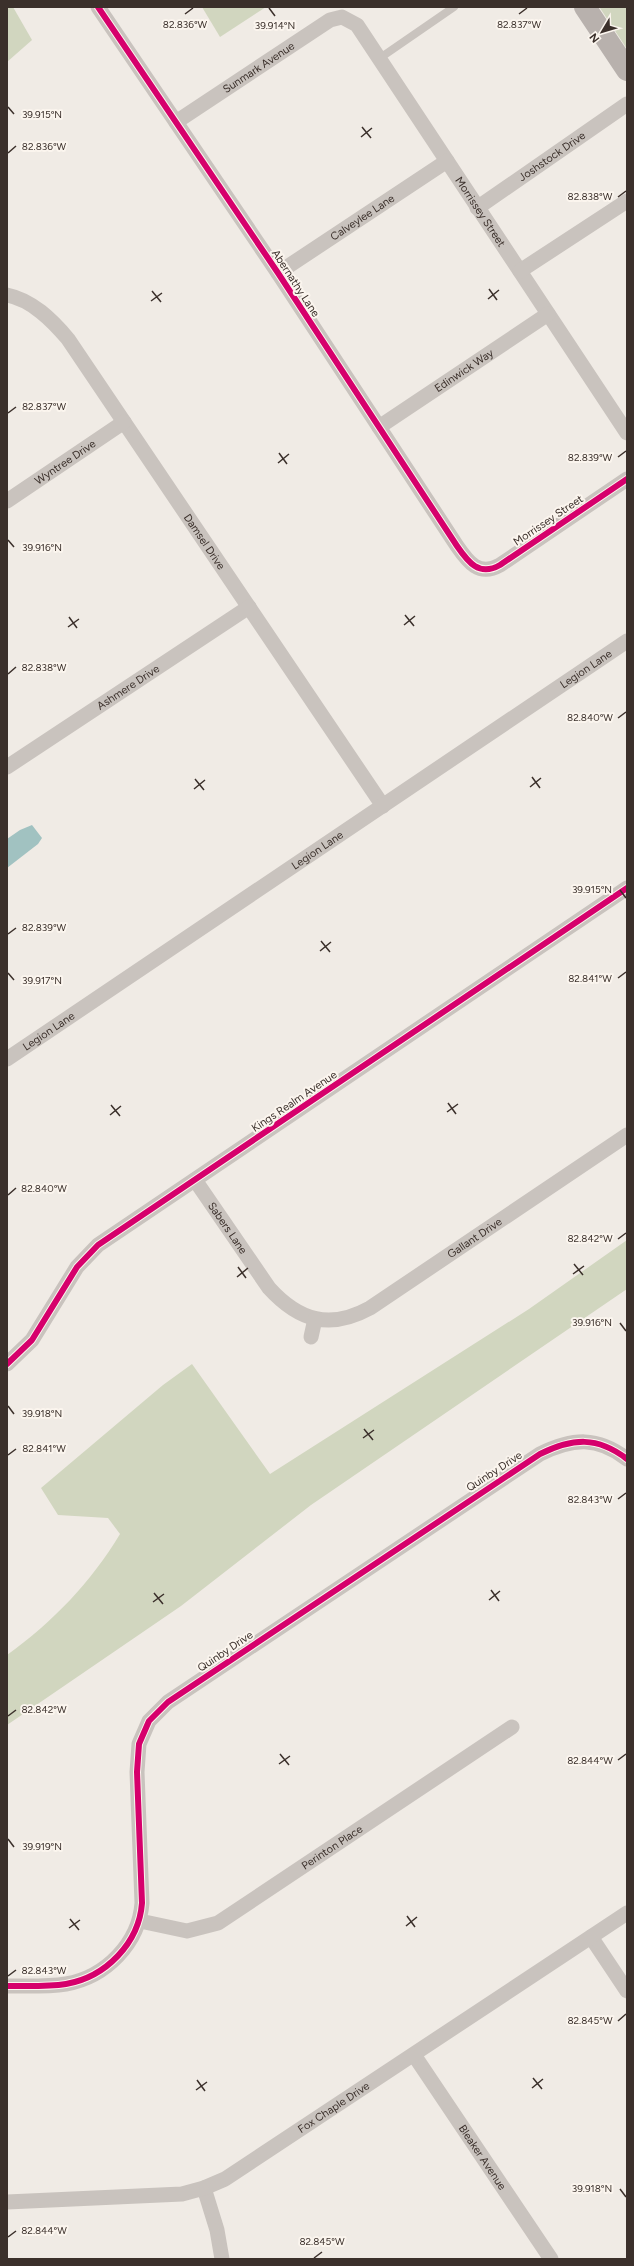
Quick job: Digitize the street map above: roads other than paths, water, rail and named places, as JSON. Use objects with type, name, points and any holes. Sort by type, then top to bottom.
[{"type":"main road","points":[[585,7],[627,70]]},
{"type":"street","name":"Abernathy Lane","points":[[98,7],[278,273],[457,546],[469,562],[478,569]]},
{"type":"street","name":"Sunmark Avenue","points":[[176,122],[330,20],[342,17]]},
{"type":"street","name":"Morrissey Street","points":[[342,17],[357,25],[380,58],[446,161],[627,433]]},
{"type":"street","name":"Joshstock Drive","points":[[477,208],[627,104]]},
{"type":"street","name":"Calveylee Lane","points":[[278,273],[446,161]]},
{"type":"street","points":[[520,271],[627,200]]},
{"type":"street","name":"Damsel Drive","points":[[8,295],[26,303],[56,325],[124,422],[383,806]]},
{"type":"street","name":"Edinwick Way","points":[[379,427],[548,314]]},
{"type":"street","name":"Wyntree Drive","points":[[7,501],[124,422]]},
{"type":"street","name":"Morrissey Street","points":[[478,569],[487,570],[500,566],[627,479]]},
{"type":"street","name":"Ashmere Drive","points":[[7,767],[249,607]]},
{"type":"street","name":"Legion Lane","points":[[7,1059],[627,642]]},
{"type":"street","name":"Kings Realm Avenue","points":[[7,1364],[32,1340],[77,1267],[98,1245],[627,888]]},
{"type":"street","name":"Gallant Drive","points":[[315,1319],[344,1319],[370,1308],[627,1135]]},
{"type":"street","name":"Sabers Lane","points":[[195,1180],[269,1288],[289,1308],[315,1319]]},
{"type":"street","points":[[311,1338],[315,1319]]},
{"type":"street","name":"Quinby Drive","points":[[7,1986],[66,1984],[92,1975],[103,1969],[121,1952],[140,1921],[142,1903],[137,1758],[142,1733],[158,1710],[200,1680],[540,1454],[564,1444],[588,1442],[613,1449],[627,1459]]},
{"type":"street","name":"Perinton Place","points":[[140,1921],[187,1931],[202,1929],[218,1923],[512,1727]]},
{"type":"street","name":"Fox Chaple Drive","points":[[7,2202],[182,2194],[204,2188],[225,2179],[627,1913]]},
{"type":"street","points":[[591,1938],[627,1991]]},
{"type":"street","name":"Bleaker Avenue","points":[[414,2055],[551,2259]]},
{"type":"street","points":[[204,2188],[217,2230],[222,2259]]},
{"type":"lane","points":[[380,58],[454,7]]},
{"type":"water","points":[[32,825],[42,838],[38,844],[7,868],[7,839],[20,830]]}]
